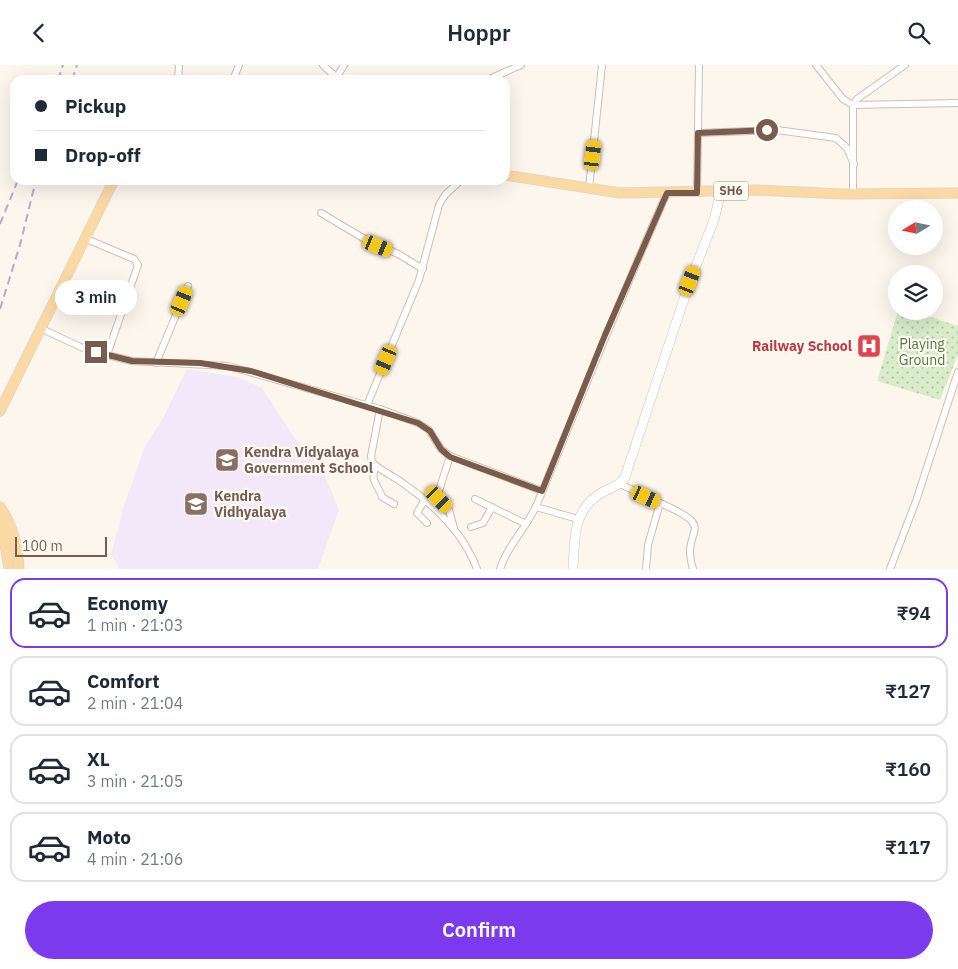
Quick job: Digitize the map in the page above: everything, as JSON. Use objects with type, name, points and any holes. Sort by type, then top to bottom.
[{"type":"main road","name":"SH6","points":[[510,176],[620,193],[697,193],[721,191],[853,194],[958,193]]},
{"type":"main road","points":[[0,411],[111,185]]},
{"type":"main road","points":[[0,507],[11,528],[17,548],[19,569]]},
{"type":"main road","points":[[0,514],[9,569]]},
{"type":"street","points":[[323,65],[332,75]]},
{"type":"street","points":[[499,75],[522,65]]},
{"type":"street","points":[[589,188],[602,65]]},
{"type":"street","points":[[697,193],[699,65]]},
{"type":"street","points":[[816,65],[844,99],[853,105],[958,103]]},
{"type":"street","points":[[853,194],[853,105],[857,99],[904,65]]},
{"type":"street","points":[[698,133],[777,130],[836,138],[847,148],[854,164]]},
{"type":"street","points":[[367,405],[423,269],[439,205],[445,195],[456,185]]},
{"type":"street","points":[[574,569],[574,537],[578,519],[593,499],[620,484],[625,477],[690,281],[714,220],[721,191]]},
{"type":"street","points":[[500,569],[509,545],[526,524],[536,507],[605,335],[667,193]]},
{"type":"street","points":[[320,213],[423,269]]},
{"type":"street","points":[[84,238],[134,259],[138,265],[107,355]]},
{"type":"street","points":[[156,363],[188,286]]},
{"type":"street","points":[[40,328],[85,349],[132,361],[228,366],[380,409],[430,431],[441,449],[450,457],[542,491]]},
{"type":"street","points":[[890,569],[916,501],[958,372]]},
{"type":"street","points":[[380,409],[371,456],[376,466],[408,487],[454,528]]},
{"type":"street","points":[[450,457],[437,497],[449,510],[454,528],[477,569]]},
{"type":"street","points":[[376,466],[372,474],[373,481],[380,488],[382,497],[394,504]]},
{"type":"street","points":[[620,484],[686,514],[695,525],[696,532],[690,551],[694,569]]},
{"type":"street","points":[[475,499],[526,524]]},
{"type":"street","points":[[424,501],[418,513],[427,523]]},
{"type":"street","points":[[646,569],[648,545],[660,503]]},
{"type":"street","points":[[471,527],[483,523],[492,507]]},
{"type":"street","points":[[536,507],[578,519]]},
{"type":"shaded area","name":"Kendra Vidyalaya Government School","points":[[187,369],[237,377],[262,388],[294,437],[324,473],[339,510],[318,569],[119,569],[111,554],[123,509],[145,446],[163,418]]},
{"type":"green space","name":"Playing Ground","points":[[895,320],[940,320],[958,326],[958,354],[940,400],[877,381]]},
{"type":"railway","points":[[60,75],[63,65]]},
{"type":"railway","points":[[74,75],[77,65]]},
{"type":"railway","points":[[0,224],[16,185]]},
{"type":"railway","points":[[0,309],[20,245],[35,185]]},
{"type":"place","name":"Railway School","points":[[869,346]]},
{"type":"place","name":"Kendra Vidyalaya Government School","points":[[227,460]]},
{"type":"place","name":"Kendra Vidhyalaya","points":[[196,504]]},
{"type":"route","points":[[96,352],[132,361],[200,363],[228,366],[380,409],[418,423],[430,431],[441,449],[450,457],[542,491],[620,297],[667,193],[697,193],[698,133],[767,130]]}]
